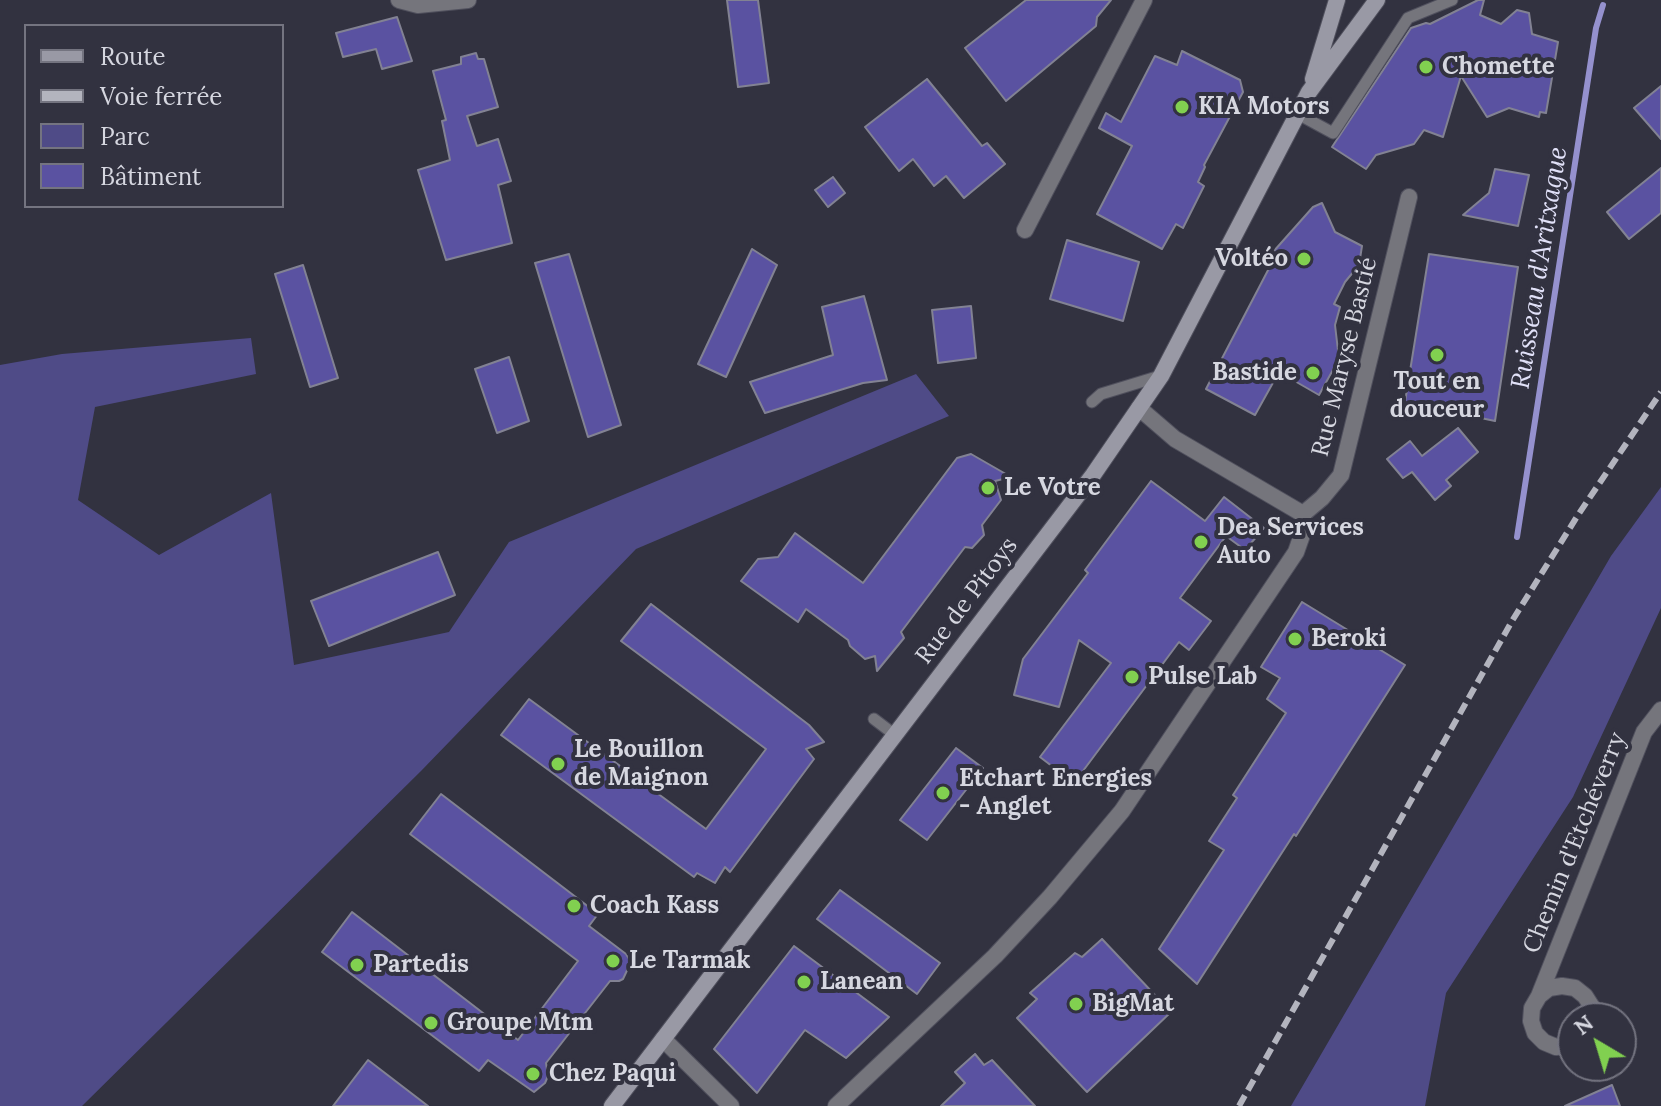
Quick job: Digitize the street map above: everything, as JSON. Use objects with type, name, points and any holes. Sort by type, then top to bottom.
[{"type":"street","points":[[399,0],[418,5],[468,0]]},
{"type":"street","points":[[1025,230],[1144,0]]},
{"type":"street","points":[[1309,92],[1337,0]]},
{"type":"street","points":[[1309,92],[1377,0]]},
{"type":"street","name":"Rue de Pitoys","points":[[612,1106],[1093,475],[1161,376],[1309,92]]},
{"type":"street","name":"Rue Maryse Bastié","points":[[1303,514],[1322,498],[1341,475],[1409,197]]},
{"type":"street","points":[[836,1106],[995,956],[1050,897],[1122,811],[1296,552],[1303,532],[1303,514],[1175,439],[1139,408]]},
{"type":"street","name":"Chemin d'Etchéverry","points":[[1557,1047],[1544,1042],[1535,1033],[1531,1021],[1532,1008],[1644,732],[1661,710]]},
{"type":"street","name":"Chemin d'Etchéverry","points":[[1539,996],[1549,988],[1562,986],[1575,988],[1589,1002]]},
{"type":"street","points":[[663,1039],[731,1106]]},
{"type":"lane","points":[[1298,114],[1333,133],[1408,18],[1452,0]]},
{"type":"lane","points":[[1092,402],[1101,394],[1161,376]]},
{"type":"lane","points":[[874,719],[895,735]]},
{"type":"green space","points":[[251,338],[256,374],[95,407],[78,500],[159,555],[271,493],[294,665],[449,632],[509,542],[916,374],[949,416],[636,549],[421,771],[82,1106],[0,1106],[0,365],[62,354]]},
{"type":"green space","points":[[1661,487],[1661,608],[1573,797],[1446,993],[1425,1106],[1291,1106],[1611,556]]},
{"type":"building","points":[[727,0],[758,0],[769,83],[738,87]]},
{"type":"building","points":[[1026,0],[1111,0],[1097,17],[1096,26],[1006,101],[965,48]]},
{"type":"building","points":[[1478,0],[1484,0],[1480,15],[1501,24],[1517,10],[1529,13],[1532,34],[1558,42],[1546,113],[1540,112],[1539,117],[1509,108],[1487,117],[1461,76],[1443,137],[1424,130],[1414,144],[1376,155],[1366,169],[1332,147],[1411,28],[1430,24]]},
{"type":"building","points":[[397,17],[412,61],[382,69],[376,49],[343,57],[336,33]]},
{"type":"building","points":[[1182,51],[1240,80],[1243,92],[1204,165],[1198,182],[1204,186],[1183,228],[1176,224],[1162,249],[1097,214],[1132,146],[1099,128],[1106,113],[1121,122],[1155,56],[1177,65]]},
{"type":"building","points":[[476,53],[478,59],[484,59],[498,107],[467,116],[477,146],[498,139],[511,181],[498,185],[512,243],[446,260],[418,170],[450,160],[442,121],[446,120],[433,71],[461,64],[461,57]]},
{"type":"building","points":[[927,79],[982,146],[987,143],[1005,164],[964,198],[946,176],[934,186],[913,159],[899,171],[865,127]]},
{"type":"building","points":[[1661,86],[1661,139],[1634,108]]},
{"type":"building","points":[[1661,168],[1661,213],[1629,239],[1607,212]]},
{"type":"building","points":[[1495,169],[1529,175],[1518,226],[1463,215],[1489,193]]},
{"type":"building","points":[[833,177],[845,193],[828,207],[815,190]]},
{"type":"building","points":[[1322,203],[1335,232],[1362,246],[1359,265],[1345,282],[1334,304],[1340,307],[1335,325],[1339,359],[1319,395],[1279,372],[1255,415],[1206,389],[1277,253],[1273,252],[1313,207]]},
{"type":"building","points":[[1067,240],[1139,262],[1123,321],[1050,299]]},
{"type":"building","points":[[752,249],[777,265],[726,377],[698,364]]},
{"type":"building","points":[[569,254],[621,425],[588,437],[535,263]]},
{"type":"building","points":[[1429,254],[1518,267],[1495,421],[1405,402]]},
{"type":"building","points":[[303,265],[338,378],[310,387],[275,274]]},
{"type":"building","points":[[864,296],[887,380],[863,383],[765,413],[750,382],[833,355],[822,307]]},
{"type":"building","points":[[971,306],[976,358],[938,363],[932,310]]},
{"type":"building","points":[[509,357],[529,421],[497,433],[475,369]]},
{"type":"building","points":[[1458,428],[1478,452],[1446,480],[1451,486],[1435,500],[1412,472],[1403,478],[1387,459],[1410,441],[1422,456]]},
{"type":"building","points":[[971,454],[1011,477],[995,481],[1001,500],[982,525],[984,535],[972,548],[965,547],[901,632],[904,638],[877,671],[875,656],[865,659],[850,646],[848,640],[806,609],[798,622],[741,581],[758,559],[778,557],[795,533],[863,583],[957,458]]},
{"type":"building","points":[[1151,481],[1205,521],[1224,497],[1264,528],[1245,550],[1226,536],[1180,598],[1211,621],[1189,650],[1179,642],[1074,783],[1040,757],[1111,663],[1079,640],[1059,707],[1014,695],[1023,659],[1088,573],[1085,570]]},
{"type":"building","points":[[438,552],[455,595],[329,646],[311,601]]},
{"type":"building","points":[[1302,602],[1405,665],[1197,984],[1159,949],[1224,850],[1209,841],[1237,798],[1233,795],[1286,713],[1267,699],[1280,678],[1261,667]]},
{"type":"building","points":[[651,604],[809,725],[824,742],[806,749],[814,759],[730,872],[725,867],[715,883],[697,873],[694,877],[501,735],[529,699],[706,829],[766,749],[621,641]]},
{"type":"building","name":"Etchart Energies - Anglet","points":[[956,748],[983,768],[927,840],[900,820]]},
{"type":"building","points":[[441,794],[598,914],[589,926],[626,954],[631,962],[623,979],[610,981],[546,1063],[548,1076],[534,1092],[488,1060],[479,1071],[322,952],[352,912],[518,1040],[578,961],[410,834]]},
{"type":"building","points":[[840,890],[940,963],[917,994],[817,919]]},
{"type":"building","points":[[1102,939],[1171,1012],[1087,1092],[1017,1018],[1037,999],[1030,993],[1075,953],[1082,957]]},
{"type":"building","name":"Lanean","points":[[794,946],[889,1017],[846,1058],[805,1030],[757,1093],[714,1049]]},
{"type":"building","points":[[975,1054],[984,1065],[992,1060],[1035,1106],[941,1106],[965,1083],[955,1072]]},
{"type":"building","points":[[368,1060],[428,1106],[333,1106]]},
{"type":"building","points":[[1612,1085],[1620,1106],[1565,1106]]},
{"type":"waterway","name":"Ruisseau d'Aritxague","points":[[1517,537],[1596,28],[1603,5]]},
{"type":"railway","points":[[1239,1106],[1512,621],[1578,515],[1661,392]]},
{"type":"place","name":"Chomette","points":[[1426,67]]},
{"type":"place","name":"KIA Motors","points":[[1182,107]]},
{"type":"place","name":"Voltéo","points":[[1304,259]]},
{"type":"place","name":"Tout en douceur","points":[[1437,355]]},
{"type":"place","name":"Bastide","points":[[1313,373]]},
{"type":"place","name":"Le Votre","points":[[988,488]]},
{"type":"place","name":"Dea Services Auto","points":[[1201,542]]},
{"type":"place","name":"Beroki","points":[[1295,639]]},
{"type":"place","name":"Pulse Lab","points":[[1132,677]]},
{"type":"place","name":"Le Bouillon de Maignon","points":[[558,764]]},
{"type":"place","name":"Etchart Energies - Anglet","points":[[943,793]]},
{"type":"place","name":"Coach Kass","points":[[574,906]]},
{"type":"place","name":"Le Tarmak","points":[[613,961]]},
{"type":"place","name":"Partedis","points":[[357,965]]},
{"type":"place","name":"Lanean","points":[[804,982]]},
{"type":"place","name":"BigMat","points":[[1076,1004]]},
{"type":"place","name":"Groupe Mtm","points":[[431,1023]]},
{"type":"place","name":"Chez Paqui","points":[[533,1074]]}]
